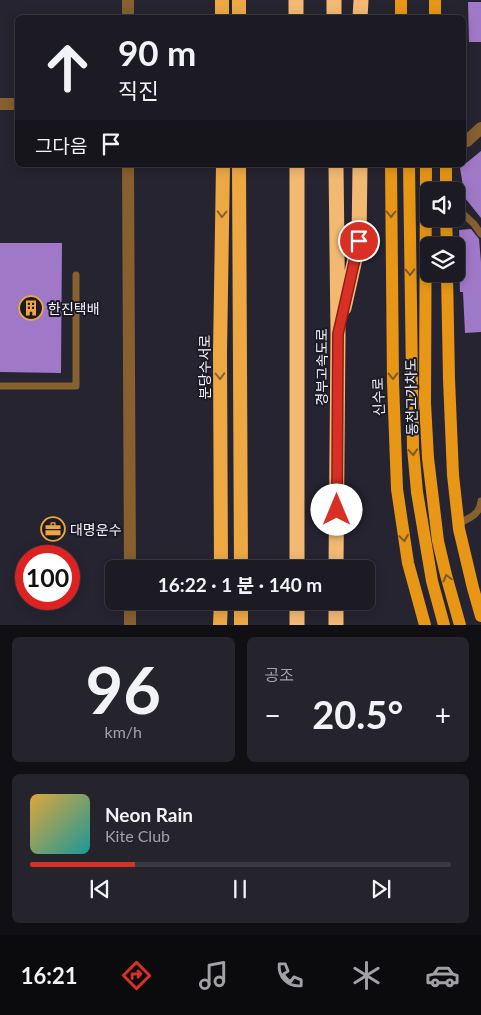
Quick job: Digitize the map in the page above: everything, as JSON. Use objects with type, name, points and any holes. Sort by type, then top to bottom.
[{"type":"highway","points":[[222,0],[222,15]]},
{"type":"highway","points":[[239,0],[239,15]]},
{"type":"highway","points":[[296,0],[296,15]]},
{"type":"highway","points":[[334,0],[334,15]]},
{"type":"highway","points":[[360,15],[361,0]]},
{"type":"highway","name":"분당수서로","points":[[221,560],[220,353],[223,167]]},
{"type":"highway","points":[[239,167],[241,560]]},
{"type":"highway","name":"경부고속도로","points":[[296,167],[297,560]]},
{"type":"highway","name":"경부고속도로","points":[[336,167],[338,334],[336,560]]},
{"type":"highway","points":[[338,334],[359,241],[360,167]]},
{"type":"highway","points":[[220,610],[220,625]]},
{"type":"highway","points":[[241,610],[241,625]]},
{"type":"highway","points":[[297,610],[297,625]]},
{"type":"highway","points":[[336,610],[336,625]]},
{"type":"main road","points":[[401,0],[401,15]]},
{"type":"main road","points":[[435,0],[435,15]]},
{"type":"main road","name":"신수로","points":[[391,167],[393,382],[397,489],[408,564],[425,625]]},
{"type":"main road","name":"동천고가차도","points":[[409,167],[413,448],[416,492],[432,581],[444,625]]},
{"type":"main road","name":"동천고가차도","points":[[426,167],[425,404],[428,458],[438,541],[460,625]]},
{"type":"main road","points":[[446,167],[446,182]]},
{"type":"main road","points":[[448,282],[449,379],[453,475],[458,524],[481,616]]},
{"type":"street","points":[[128,0],[128,15]]},
{"type":"street","points":[[0,104],[15,104]]},
{"type":"street","points":[[466,141],[481,128]]},
{"type":"street","points":[[466,141],[481,144]]},
{"type":"street","points":[[128,167],[130,560]]},
{"type":"street","points":[[130,610],[130,625]]},
{"type":"lane","points":[[465,216],[481,234]]},
{"type":"lane","points":[[0,386],[76,386],[76,275]]},
{"type":"lane","points":[[458,524],[475,515],[481,501]]},
{"type":"building","points":[[468,2],[481,2],[481,42],[469,42]]},
{"type":"building","points":[[481,151],[481,218],[465,198],[465,182],[462,182],[460,168],[466,167],[466,163]]},
{"type":"building","points":[[471,229],[479,239],[481,262],[481,332],[465,333],[463,292],[460,292],[460,282],[465,282],[465,237],[459,237],[459,230]]},
{"type":"building","name":"한진택배","points":[[0,243],[62,243],[61,373],[0,372]]},
{"type":"place","name":"한진택배","points":[[31,308]]},
{"type":"place","name":"대명운수","points":[[53,529]]},
{"type":"route","points":[[337,510],[338,334],[359,241]]}]
